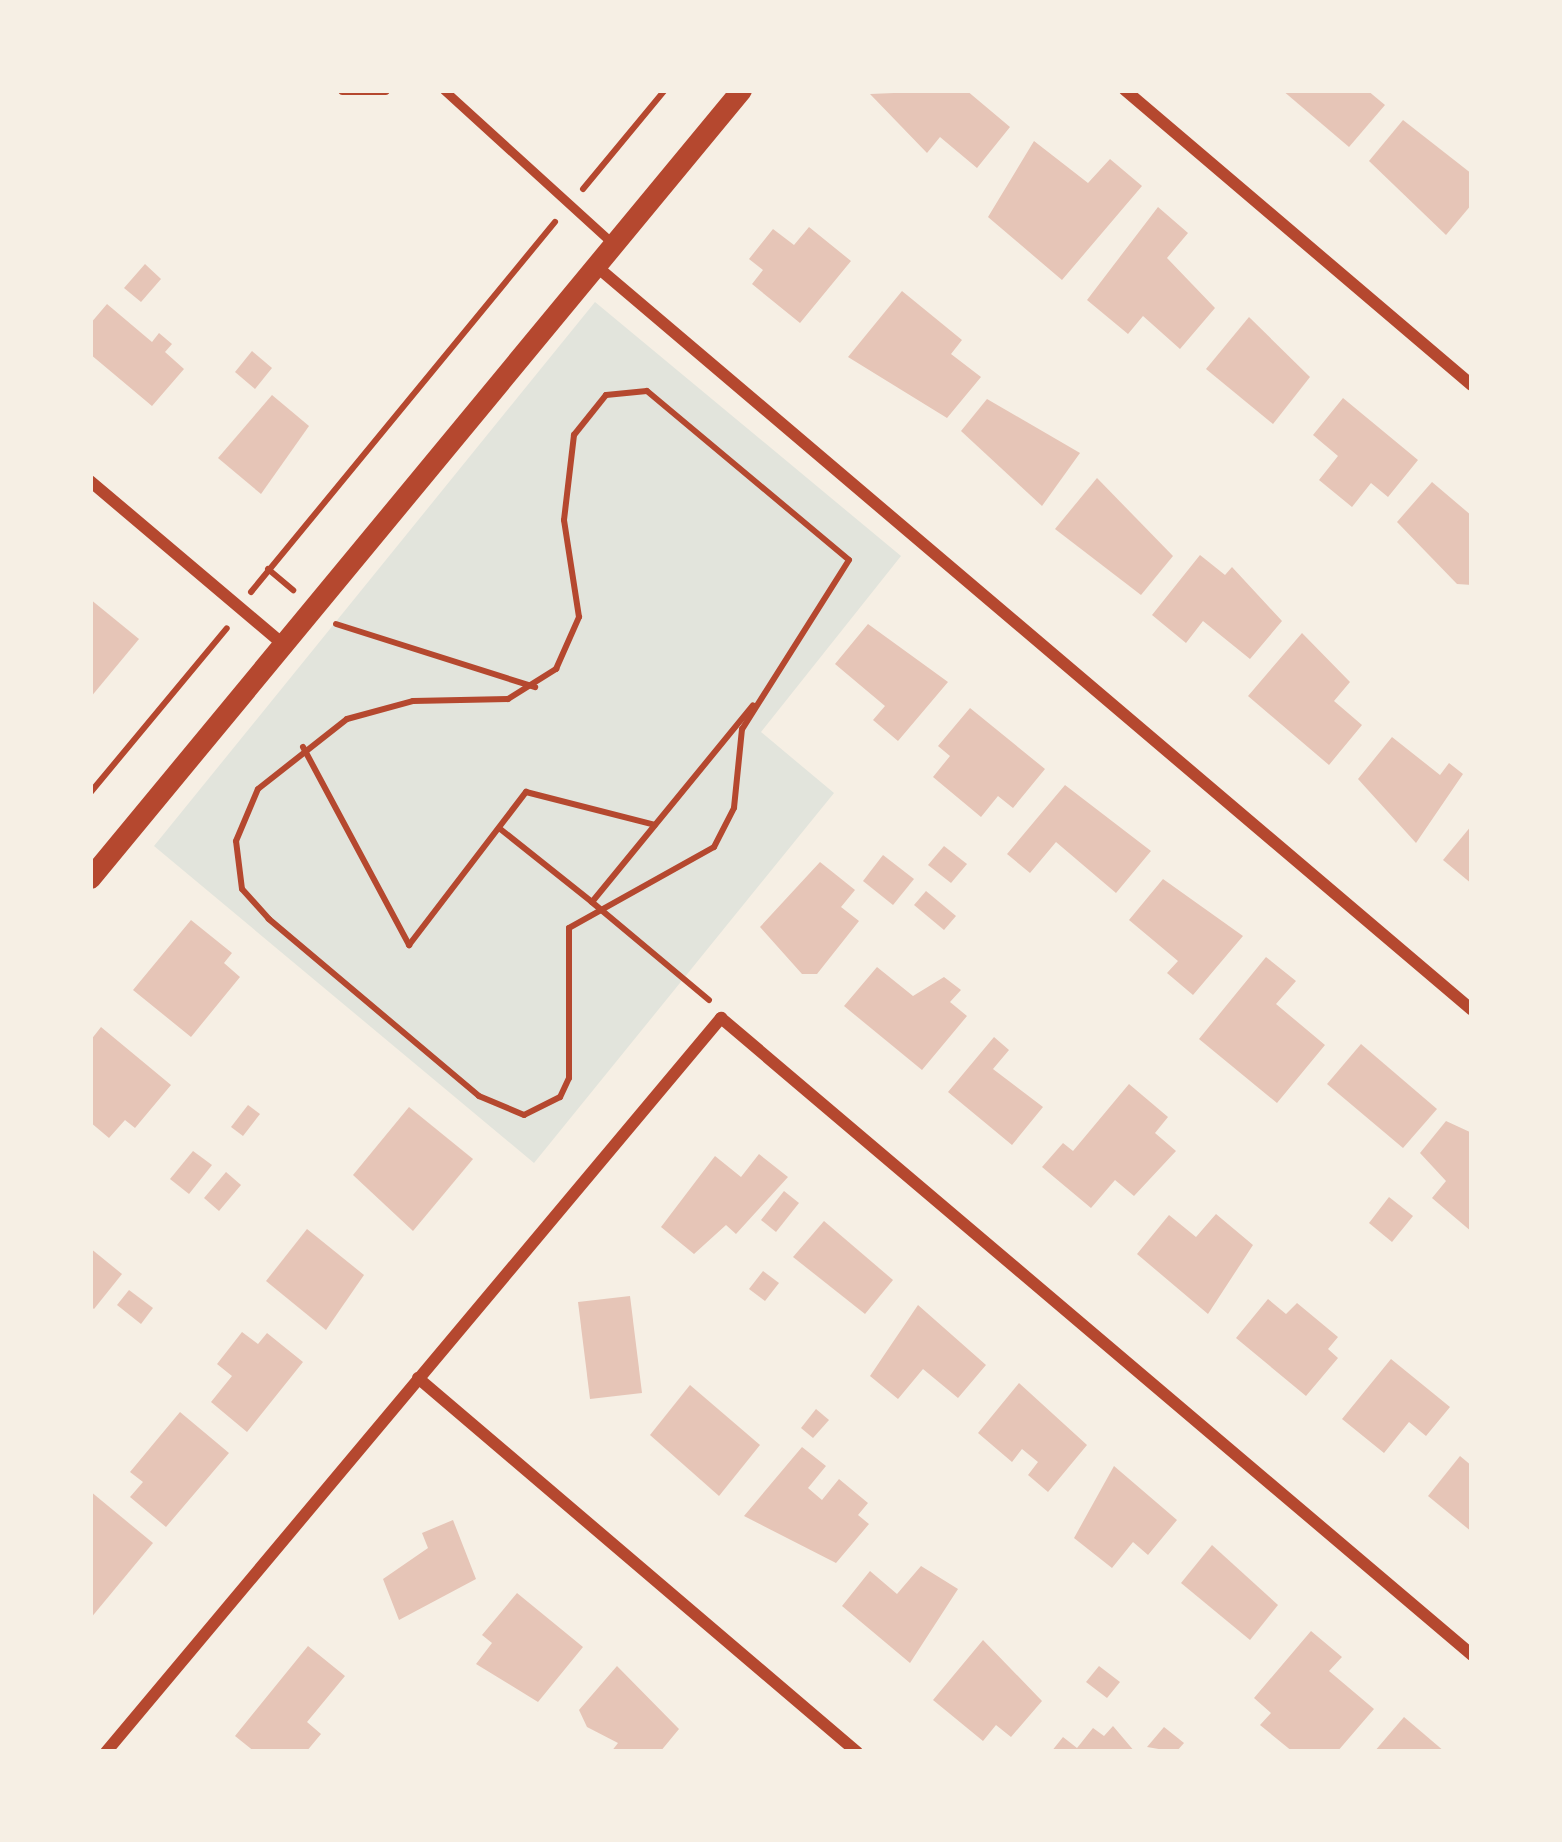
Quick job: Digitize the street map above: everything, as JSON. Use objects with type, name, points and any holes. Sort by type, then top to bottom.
[{"type":"street","points":[[90,878],[741,90]]},
{"type":"street","points":[[1125,90],[1472,385]]},
{"type":"street","points":[[596,266],[1472,1010]]},
{"type":"street","points":[[90,482],[283,644]]},
{"type":"street","points":[[114,1749],[721,1018],[1472,1655]]},
{"type":"street","points":[[418,1378],[857,1752]]},
{"type":"lane","points":[[342,90],[385,90]]},
{"type":"lane","points":[[444,90],[613,245]]},
{"type":"path","points":[[90,794],[268,569],[664,90]]},
{"type":"path","points":[[594,905],[714,847],[734,808],[742,729],[849,560],[676,410],[626,388],[587,410],[574,435],[564,520],[579,616],[574,646],[537,688],[376,708],[304,747],[242,815],[242,889],[501,1109],[544,1108],[569,1078],[563,953],[569,928],[594,905],[764,691]]},
{"type":"path","points":[[268,569],[340,627],[537,688]]},
{"type":"path","points":[[304,747],[409,945],[526,792],[655,825]]},
{"type":"path","points":[[499,827],[721,1018]]},
{"type":"shaded area","points":[[595,302],[901,556],[761,732],[834,793],[534,1163],[154,846]]},
{"type":"building","points":[[966,90],[1010,127],[977,168],[940,137],[927,153],[870,94]]},
{"type":"building","points":[[1282,90],[1367,90],[1385,105],[1349,147]]},
{"type":"building","points":[[1403,120],[1472,174],[1472,204],[1446,235],[1369,161]]},
{"type":"building","points":[[1034,141],[1088,183],[1110,159],[1142,186],[1062,280],[988,217]]},
{"type":"building","points":[[1158,207],[1188,233],[1167,258],[1215,308],[1180,349],[1143,316],[1128,334],[1087,300]]},
{"type":"building","points":[[809,227],[851,261],[800,323],[752,284],[763,270],[749,259],[773,229],[794,245]]},
{"type":"building","points":[[145,264],[161,279],[141,302],[124,288]]},
{"type":"building","points":[[902,291],[962,340],[951,354],[981,377],[947,418],[848,357]]},
{"type":"building","points":[[107,304],[152,342],[159,333],[172,344],[165,352],[184,369],[152,406],[90,354],[90,324]]},
{"type":"building","points":[[1249,317],[1310,377],[1273,424],[1206,369]]},
{"type":"building","points":[[252,351],[272,368],[255,389],[235,372]]},
{"type":"building","points":[[272,395],[309,426],[261,494],[218,458]]},
{"type":"building","points":[[1343,398],[1418,460],[1388,497],[1371,483],[1352,507],[1319,480],[1338,456],[1313,435]]},
{"type":"building","points":[[987,399],[1080,453],[1042,506],[961,431]]},
{"type":"building","points":[[1097,478],[1173,556],[1141,595],[1055,529]]},
{"type":"building","points":[[1432,482],[1472,516],[1472,585],[1457,584],[1397,522]]},
{"type":"building","points":[[1200,555],[1225,575],[1232,567],[1282,621],[1250,659],[1203,621],[1186,643],[1152,615]]},
{"type":"building","points":[[90,599],[139,639],[90,698]]},
{"type":"building","points":[[868,624],[948,682],[898,741],[873,720],[885,706],[835,664]]},
{"type":"building","points":[[1302,633],[1350,682],[1334,701],[1362,725],[1329,765],[1248,696]]},
{"type":"building","points":[[970,708],[1045,769],[1013,808],[998,796],[981,817],[933,777],[950,756],[938,746]]},
{"type":"building","points":[[1392,737],[1440,775],[1449,763],[1463,774],[1416,843],[1358,779]]},
{"type":"building","points":[[1065,785],[1151,851],[1116,893],[1056,842],[1030,873],[1007,854]]},
{"type":"building","points":[[1472,825],[1472,884],[1443,860]]},
{"type":"building","points":[[944,846],[967,864],[951,883],[928,865]]},
{"type":"building","points":[[883,855],[914,879],[893,905],[863,881]]},
{"type":"building","points":[[820,862],[855,890],[841,907],[859,921],[817,974],[802,974],[760,927]]},
{"type":"building","points":[[1163,879],[1243,936],[1193,995],[1167,973],[1178,961],[1129,920]]},
{"type":"building","points":[[926,891],[956,916],[944,930],[914,905]]},
{"type":"building","points":[[191,920],[232,953],[224,963],[240,977],[191,1037],[133,990]]},
{"type":"building","points":[[1266,957],[1296,981],[1276,1004],[1325,1045],[1277,1103],[1199,1039]]},
{"type":"building","points":[[877,967],[913,996],[944,977],[961,990],[950,1002],[967,1016],[922,1070],[844,1006]]},
{"type":"building","points":[[101,1027],[171,1085],[135,1128],[125,1120],[109,1138],[90,1122],[90,1041]]},
{"type":"building","points":[[994,1037],[1009,1050],[993,1069],[1043,1107],[1012,1145],[948,1092]]},
{"type":"building","points":[[1361,1044],[1437,1109],[1403,1148],[1327,1084]]},
{"type":"building","points":[[1129,1084],[1168,1117],[1155,1133],[1176,1151],[1134,1196],[1115,1180],[1091,1208],[1042,1167],[1063,1143],[1073,1151]]},
{"type":"building","points":[[248,1105],[260,1114],[243,1136],[231,1127]]},
{"type":"building","points":[[409,1107],[473,1159],[413,1231],[353,1175]]},
{"type":"building","points":[[1446,1121],[1472,1133],[1472,1232],[1432,1198],[1446,1181],[1420,1153]]},
{"type":"building","points":[[193,1151],[212,1165],[189,1194],[170,1179]]},
{"type":"building","points":[[759,1154],[788,1177],[736,1234],[726,1225],[694,1254],[661,1227],[715,1156],[741,1177]]},
{"type":"building","points":[[226,1172],[241,1185],[219,1211],[204,1198]]},
{"type":"building","points":[[784,1191],[799,1203],[776,1232],[761,1220]]},
{"type":"building","points":[[1389,1197],[1413,1216],[1392,1242],[1369,1223]]},
{"type":"building","points":[[1216,1214],[1253,1245],[1208,1314],[1137,1254],[1169,1215],[1196,1237]]},
{"type":"building","points":[[824,1221],[893,1280],[865,1314],[793,1257]]},
{"type":"building","points":[[307,1229],[364,1275],[326,1330],[266,1281]]},
{"type":"building","points":[[90,1248],[122,1274],[94,1309],[90,1306]]},
{"type":"building","points":[[763,1271],[779,1283],[765,1301],[749,1289]]},
{"type":"building","points":[[129,1290],[153,1308],[141,1324],[117,1305]]},
{"type":"building","points":[[630,1296],[642,1393],[590,1399],[578,1302]]},
{"type":"building","points":[[1268,1299],[1286,1314],[1297,1303],[1338,1337],[1328,1349],[1338,1358],[1306,1396],[1236,1338]]},
{"type":"building","points":[[918,1305],[986,1365],[958,1398],[923,1369],[898,1399],[870,1376]]},
{"type":"building","points":[[242,1332],[258,1344],[267,1333],[303,1362],[247,1432],[211,1402],[232,1376],[217,1364]]},
{"type":"building","points":[[1391,1359],[1450,1407],[1426,1436],[1409,1422],[1384,1453],[1342,1419]]},
{"type":"building","points":[[1019,1383],[1087,1445],[1048,1492],[1028,1475],[1038,1462],[1022,1449],[1012,1462],[978,1433]]},
{"type":"building","points":[[690,1385],[760,1445],[719,1496],[650,1435]]},
{"type":"building","points":[[816,1409],[829,1420],[813,1438],[801,1428]]},
{"type":"building","points":[[180,1412],[229,1453],[166,1527],[130,1497],[143,1482],[130,1472]]},
{"type":"building","points":[[802,1447],[826,1466],[808,1488],[822,1500],[839,1479],[868,1503],[858,1515],[869,1524],[836,1563],[744,1516]]},
{"type":"building","points":[[1460,1456],[1472,1466],[1472,1532],[1428,1496]]},
{"type":"building","points":[[1114,1466],[1177,1520],[1148,1555],[1133,1542],[1112,1568],[1074,1538]]},
{"type":"building","points":[[90,1491],[153,1543],[90,1619]]},
{"type":"building","points":[[453,1520],[476,1579],[399,1620],[383,1579],[428,1548],[422,1533]]},
{"type":"building","points":[[1212,1545],[1278,1605],[1250,1640],[1181,1583]]},
{"type":"building","points":[[921,1566],[958,1589],[910,1663],[842,1606],[870,1571],[897,1594]]},
{"type":"building","points":[[517,1593],[583,1647],[538,1702],[476,1664],[492,1643],[482,1635]]},
{"type":"building","points":[[1311,1631],[1342,1657],[1329,1671],[1374,1709],[1337,1752],[1293,1752],[1260,1725],[1271,1713],[1254,1698]]},
{"type":"building","points":[[983,1640],[1042,1701],[1011,1737],[996,1725],[983,1741],[933,1700]]},
{"type":"building","points":[[308,1646],[345,1676],[307,1722],[321,1734],[306,1752],[255,1752],[235,1736]]},
{"type":"building","points":[[617,1666],[679,1729],[660,1752],[611,1752],[618,1743],[587,1727],[579,1710]]},
{"type":"building","points":[[1099,1666],[1120,1682],[1107,1698],[1086,1682]]},
{"type":"building","points":[[1404,1717],[1445,1752],[1374,1752]]},
{"type":"building","points":[[1113,1726],[1135,1752],[1051,1752],[1063,1737],[1077,1748],[1093,1728],[1104,1736]]},
{"type":"building","points":[[1164,1727],[1184,1743],[1176,1752],[1147,1747]]}]
